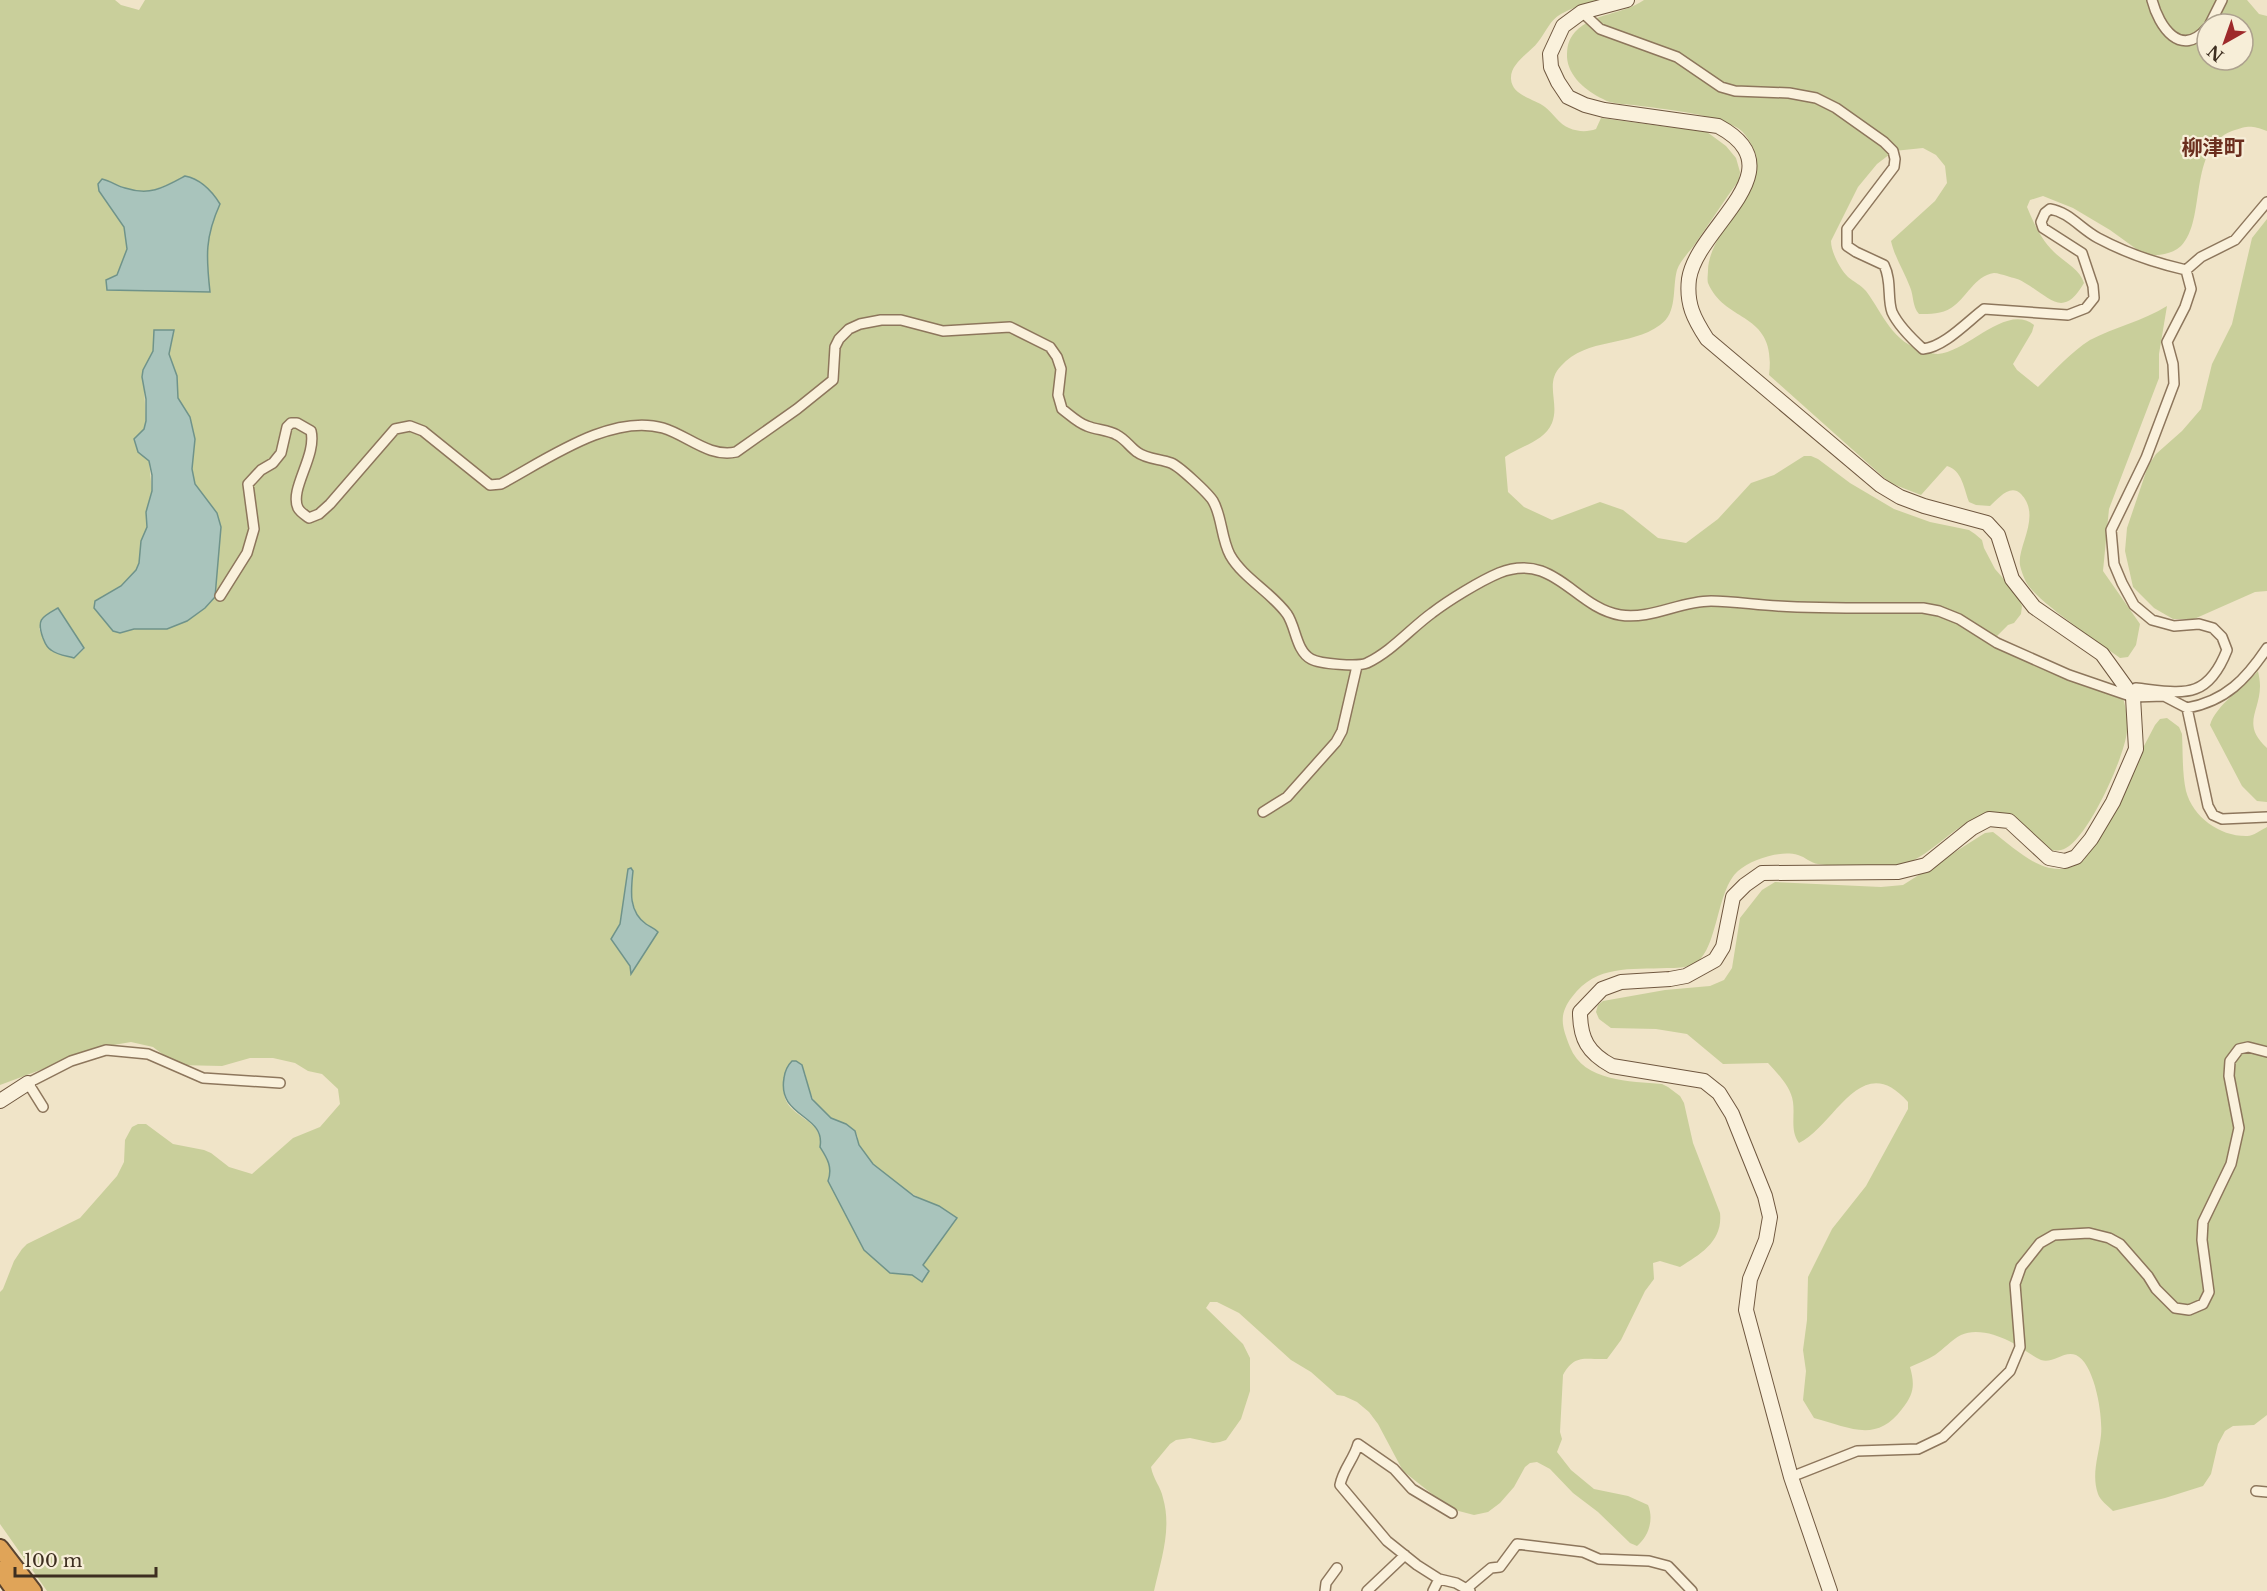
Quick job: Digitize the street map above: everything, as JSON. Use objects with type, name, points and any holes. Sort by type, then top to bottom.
[{"type":"highway","points":[[0,1548],[33,1591]]},
{"type":"highway","points":[[0,1570],[14,1591]]},
{"type":"highway","points":[[0,1579],[14,1591]]},
{"type":"street","points":[[1627,0],[1582,12],[1563,26],[1550,54],[1551,67],[1568,97],[1585,105],[1604,110],[1718,126],[1734,134],[1750,157],[1749,176],[1741,193],[1697,256],[1689,277],[1688,296],[1692,317],[1707,339],[1880,485],[1900,497],[1924,506],[1987,523],[1998,535],[2012,579],[2034,607],[2102,654],[2133,697]]},
{"type":"street","points":[[2152,0],[2163,27],[2176,39],[2195,38]]},
{"type":"street","points":[[1582,12],[1600,29],[1677,57],[1721,87],[1735,91],[1789,93],[1816,98],[1836,108],[1884,142],[1893,151],[1894,167],[1847,229],[1846,246],[1884,265],[1889,276],[1892,311],[1912,338],[1923,348],[1930,348],[1961,328],[1983,309],[2068,315],[2086,309],[2094,298],[2082,253],[2043,228],[2041,222],[2045,213],[2050,209],[2061,211],[2096,237],[2125,251],[2152,262],[2186,270]]},
{"type":"street","points":[[2186,270],[2201,257],[2235,240],[2267,202]]},
{"type":"street","points":[[1830,1591],[1791,1477],[1746,1310],[1750,1279],[1766,1240],[1770,1217],[1765,1196],[1732,1113],[1719,1093],[1704,1081],[1612,1066],[1599,1059],[1584,1041],[1580,1012],[1602,989],[1611,985],[1686,976],[1715,960],[1723,947],[1733,897],[1762,873],[1898,873],[1926,865],[1972,828],[1989,819],[2009,821],[2049,858],[2064,861],[2076,857],[2091,839],[2114,802],[2136,749],[2133,697],[2136,688],[2186,694],[2205,684],[2220,667],[2227,650],[2222,637],[2213,628],[2199,624],[2174,626],[2152,620],[2134,605],[2114,564],[2111,530],[2146,458],[2174,384],[2173,364],[2167,342],[2191,290],[2186,270]]},
{"type":"street","points":[[220,596],[247,553],[254,529],[248,484],[261,470],[273,463],[281,453],[287,427],[291,423],[297,423],[311,432],[313,440],[298,490],[297,502],[299,510],[309,518],[319,514],[330,504],[395,429],[411,426],[423,431],[490,485],[501,484],[587,438],[620,426],[644,424],[663,428],[714,452],[726,454],[735,452],[797,409],[833,380],[835,347],[838,339],[849,329],[881,320],[901,320],[943,331],[1010,327],[1050,347],[1061,369],[1058,395],[1062,409],[1087,426],[1116,434],[1137,452],[1174,464],[1214,501],[1230,556],[1288,615],[1302,652],[1312,660],[1357,666],[1366,663],[1394,645],[1433,612],[1489,579],[1512,569],[1529,568],[1557,577],[1587,600],[1614,614],[1631,616],[1643,616],[1682,604],[1711,601],[1778,606],[1923,608],[1939,611],[1959,619],[1997,643],[2027,658],[2070,675],[2133,697],[2164,696],[2187,708],[2214,700],[2237,686],[2267,648]]},
{"type":"street","points":[[1263,812],[1287,797],[1336,742],[1342,731],[1357,666]]},
{"type":"street","points":[[2187,708],[2208,806],[2213,815],[2222,819],[2267,818]]},
{"type":"street","points":[[1791,1477],[1857,1451],[1918,1449],[1943,1437],[2010,1371],[2020,1347],[2015,1284],[2021,1267],[2040,1243],[2054,1235],[2089,1233],[2109,1238],[2120,1244],[2148,1276],[2156,1289],[2175,1308],[2189,1310],[2203,1304],[2209,1292],[2202,1240],[2203,1222],[2231,1164],[2239,1128],[2229,1076],[2230,1062],[2239,1049],[2248,1047],[2267,1052]]},
{"type":"street","points":[[0,1101],[28,1083],[71,1061],[106,1050],[148,1054],[203,1078],[280,1083]]},
{"type":"street","points":[[28,1083],[43,1107]]},
{"type":"street","points":[[1452,1513],[1412,1489],[1394,1469],[1358,1444],[1355,1457],[1342,1475],[1340,1485],[1388,1541],[1439,1579],[1456,1582],[1468,1590],[1491,1568],[1500,1567],[1517,1544],[1583,1552],[1599,1559],[1649,1561],[1668,1566],[1692,1591]]},
{"type":"street","points":[[2256,1491],[2267,1492]]},
{"type":"street","points":[[1367,1591],[1405,1555]]},
{"type":"street","points":[[1325,1591],[1326,1583],[1337,1568]]},
{"type":"street","points":[[1433,1591],[1439,1579]]},
{"type":"green space","points":[[0,0],[115,0],[121,5],[139,10],[145,0],[1601,0],[1575,7],[1561,14],[1548,26],[1535,46],[1514,68],[1511,79],[1515,89],[1541,104],[1565,126],[1576,130],[1596,129],[1601,118],[1707,132],[1726,146],[1736,158],[1740,172],[1739,180],[1678,267],[1672,307],[1666,320],[1636,337],[1583,350],[1561,366],[1554,379],[1552,423],[1538,439],[1505,457],[1508,492],[1524,507],[1552,520],[1600,502],[1623,510],[1658,538],[1686,543],[1718,519],[1751,483],[1774,475],[1804,456],[1811,456],[1894,509],[1930,522],[1969,530],[1975,534],[1982,540],[1995,569],[2016,593],[2022,606],[2021,614],[2014,623],[2008,625],[1997,636],[2001,644],[2122,694],[2126,712],[2125,743],[2113,776],[2085,828],[2066,848],[2048,850],[2003,814],[1989,814],[1975,818],[1920,857],[1891,868],[1818,864],[1791,854],[1758,859],[1738,871],[1731,880],[1708,947],[1694,964],[1681,967],[1627,969],[1603,974],[1582,986],[1568,1003],[1563,1015],[1565,1033],[1577,1059],[1586,1067],[1609,1078],[1662,1084],[1680,1096],[1684,1103],[1693,1143],[1720,1213],[1718,1231],[1703,1252],[1680,1267],[1660,1261],[1653,1263],[1654,1279],[1645,1291],[1621,1340],[1607,1359],[1582,1359],[1572,1363],[1563,1375],[1560,1432],[1562,1439],[1557,1452],[1571,1470],[1594,1489],[1628,1496],[1648,1505],[1649,1527],[1645,1537],[1637,1546],[1630,1543],[1598,1512],[1573,1493],[1550,1469],[1537,1462],[1525,1467],[1514,1487],[1500,1503],[1488,1512],[1474,1515],[1451,1509],[1403,1471],[1378,1424],[1369,1412],[1357,1402],[1337,1395],[1311,1372],[1291,1360],[1239,1313],[1217,1302],[1210,1302],[1206,1308],[1243,1344],[1250,1358],[1250,1391],[1241,1419],[1226,1440],[1213,1443],[1190,1438],[1176,1440],[1151,1467],[1162,1494],[1166,1521],[1166,1533],[1154,1591],[47,1591],[0,1524],[0,1292],[14,1261],[27,1244],[80,1218],[117,1176],[124,1162],[125,1140],[132,1127],[138,1124],[146,1124],[173,1144],[204,1150],[229,1167],[252,1174],[293,1138],[320,1127],[340,1104],[338,1089],[322,1074],[308,1071],[295,1063],[273,1058],[250,1058],[222,1066],[177,1065],[153,1047],[131,1042],[102,1047],[0,1085]],"holes":[[[185,176],[220,204],[209,237],[210,292],[106,280],[117,275],[127,249],[124,227],[99,191],[109,181],[130,190],[139,191],[156,189]],[[154,330],[174,331],[169,354],[177,376],[178,398],[190,417],[195,439],[192,469],[198,491],[205,608],[187,621],[167,629],[134,629],[120,633],[113,631],[94,607],[95,601],[121,586],[136,570],[139,563],[141,541],[147,527],[146,512],[152,491],[149,461],[138,452],[146,421],[143,370],[153,351]],[[39,628],[84,649],[74,658],[59,654],[48,647]],[[628,869],[633,871],[633,904],[639,917],[653,928],[631,973],[630,967],[611,939],[620,924]],[[786,1069],[805,1073],[817,1105],[826,1115],[856,1133],[859,1146],[873,1165],[905,1190],[939,1206],[923,1265],[912,1275],[890,1273],[829,1178],[829,1163],[820,1147],[817,1131],[789,1105],[783,1087]]]},
{"type":"green space","points":[[1644,0],[2247,0],[2259,14],[2267,16],[2267,131],[2246,127],[2232,131],[2218,140],[2209,152],[2203,168],[2189,234],[2181,246],[2173,251],[2146,256],[2110,230],[2073,208],[2043,196],[2030,200],[2027,207],[2045,242],[2082,278],[2084,283],[2077,294],[2063,303],[2056,302],[2021,280],[1994,273],[1981,278],[1957,304],[1947,310],[1919,314],[1891,241],[1935,201],[1947,183],[1945,166],[1936,155],[1923,148],[1894,151],[1877,164],[1858,187],[1831,241],[1834,255],[1845,274],[1866,291],[1897,335],[1914,347],[1938,354],[1962,346],[1987,330],[2011,320],[2023,320],[2034,325],[2013,364],[2038,387],[2069,356],[2090,340],[2167,306],[2159,354],[2159,378],[2109,509],[2103,571],[2140,624],[2136,645],[2128,657],[2120,658],[2069,622],[2042,600],[2026,582],[2020,567],[2020,557],[2029,512],[2027,503],[2021,494],[2013,490],[2008,491],[1990,506],[1976,505],[1969,502],[1956,471],[1947,466],[1921,495],[1890,483],[1769,375],[1769,354],[1765,339],[1748,320],[1726,306],[1708,283],[1711,255],[1717,241],[1745,197],[1757,169],[1756,156],[1748,139],[1736,127],[1712,118],[1686,112],[1606,101],[1590,92],[1579,82],[1568,64],[1568,47],[1575,32],[1583,25],[1600,17],[1627,9]]},
{"type":"green space","points":[[2267,219],[2267,591],[2255,592],[2194,619],[2173,619],[2154,608],[2133,587],[2125,551],[2127,528],[2148,466],[2156,454],[2182,431],[2201,409],[2212,364],[2232,324],[2252,238]]},
{"type":"green space","points":[[2258,671],[2259,695],[2253,725],[2259,740],[2267,748],[2267,802],[2257,801],[2242,786],[2210,725],[2224,703]]},
{"type":"green space","points":[[2167,718],[2179,727],[2182,734],[2186,791],[2189,800],[2201,817],[2217,829],[2236,835],[2251,835],[2267,827],[2267,1415],[2254,1425],[2233,1426],[2225,1431],[2218,1444],[2211,1474],[2203,1486],[2113,1511],[2100,1498],[2096,1487],[2095,1472],[2101,1426],[2096,1391],[2093,1379],[2083,1360],[2076,1355],[2067,1354],[2045,1361],[1998,1336],[1979,1332],[1961,1335],[1935,1355],[1910,1367],[1913,1379],[1912,1389],[1906,1404],[1892,1420],[1872,1430],[1850,1428],[1814,1418],[1803,1400],[1806,1371],[1803,1350],[1807,1320],[1808,1277],[1832,1229],[1866,1186],[1908,1109],[1908,1102],[1891,1088],[1876,1083],[1862,1087],[1849,1096],[1812,1134],[1799,1143],[1794,1128],[1792,1096],[1768,1063],[1723,1064],[1687,1034],[1656,1029],[1611,1028],[1599,1019],[1596,1012],[1598,1005],[1603,1001],[1665,990],[1710,986],[1724,980],[1732,968],[1740,918],[1762,890],[1775,882],[1881,887],[1903,885],[1985,833],[1993,832],[2036,863],[2059,869],[2071,867],[2084,860],[2155,725],[2160,719]]},
{"type":"water","points":[[185,176],[205,186],[220,204],[209,237],[210,292],[107,290],[106,280],[117,275],[127,249],[124,227],[99,191],[98,184],[102,179],[122,187],[149,191]]},
{"type":"water","points":[[154,330],[174,330],[169,354],[177,376],[178,398],[190,417],[195,439],[192,469],[195,484],[217,513],[221,527],[215,597],[205,608],[187,621],[167,629],[134,629],[120,633],[113,631],[94,608],[95,601],[121,586],[136,570],[141,541],[147,527],[146,512],[152,491],[152,475],[149,461],[138,452],[134,439],[144,429],[146,421],[146,399],[142,377],[143,370],[153,351]]},
{"type":"water","points":[[58,608],[84,648],[74,658],[53,652],[43,638],[40,627],[42,619]]},
{"type":"water","points":[[631,868],[633,871],[633,907],[640,919],[658,932],[631,974],[630,966],[611,939],[620,924],[628,869]]},
{"type":"water","points":[[792,1061],[802,1065],[812,1099],[831,1118],[846,1124],[855,1131],[859,1145],[873,1164],[914,1196],[939,1206],[957,1218],[923,1265],[929,1271],[922,1282],[912,1275],[890,1273],[864,1250],[828,1181],[830,1167],[820,1147],[820,1136],[816,1128],[794,1109],[784,1091],[786,1068]]},
{"type":"district","name":"柳津町","points":[[2213,148]]}]
